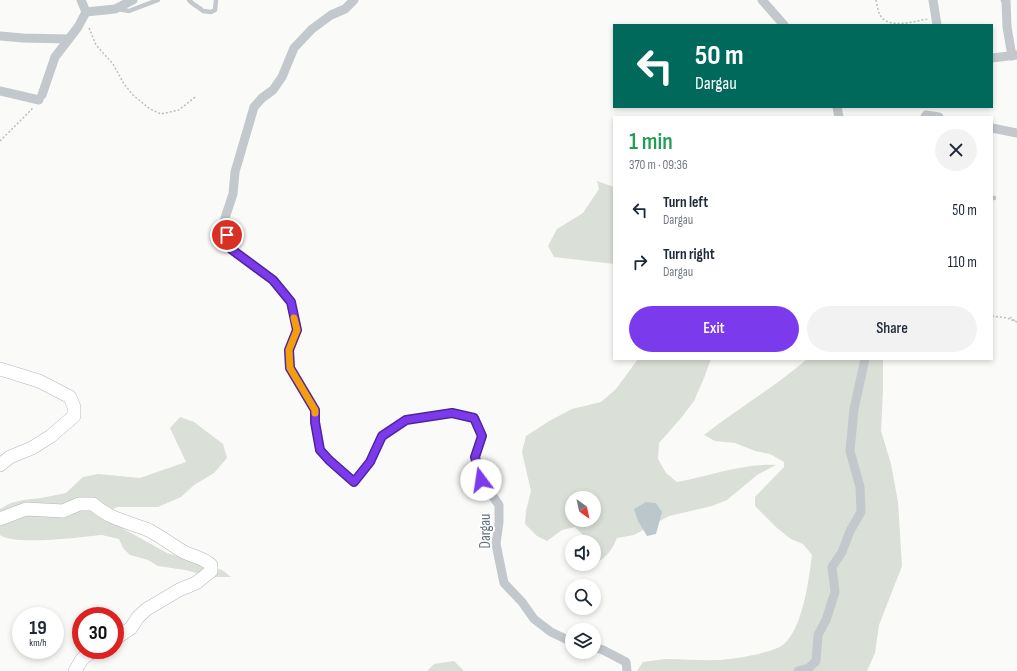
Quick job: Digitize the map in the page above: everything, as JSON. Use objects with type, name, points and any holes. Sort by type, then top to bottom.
[{"type":"street","points":[[81,0],[86,12]]},
{"type":"street","points":[[86,12],[115,9],[133,0]]},
{"type":"street","name":"Dargau","points":[[354,0],[345,10],[331,15],[312,29],[294,48],[282,76],[273,90],[262,98],[254,107],[234,172],[233,194],[224,221],[231,249],[273,280],[291,302],[297,330],[289,350],[290,368],[315,410],[315,422],[320,450],[354,482],[370,462],[382,436],[406,420],[452,413],[474,418],[482,436],[475,457],[481,480],[499,505],[499,522],[496,544],[504,583],[522,602],[534,619],[551,632],[565,639]]},
{"type":"street","points":[[762,0],[783,24]]},
{"type":"street","points":[[932,0],[936,21]]},
{"type":"street","points":[[993,58],[1015,55],[1007,26],[1005,0]]},
{"type":"street","points":[[0,91],[40,98],[55,57],[78,27],[86,12]]},
{"type":"street","points":[[0,36],[69,39]]},
{"type":"street","points":[[993,128],[1017,133]]},
{"type":"street","points":[[798,671],[809,668],[816,661],[818,635],[826,620],[835,592],[832,567],[842,552],[850,531],[861,512],[860,487],[850,451],[854,409],[865,360]]},
{"type":"street","points":[[0,369],[39,381],[70,397],[74,407],[74,416],[51,436],[32,448],[10,457],[0,465]]},
{"type":"street","points":[[0,519],[26,509],[63,512],[79,504],[93,504],[114,518],[157,534],[189,554],[204,559],[211,565],[211,570],[196,583],[179,590],[147,609],[138,616],[131,628],[124,633]]},
{"type":"street","points":[[601,650],[626,662],[627,671]]},
{"type":"street","points":[[75,671],[82,659]]},
{"type":"lane","points":[[115,9],[129,10],[158,0]]},
{"type":"lane","points":[[189,0],[192,4],[198,6],[203,11],[211,12],[215,10],[216,0]]},
{"type":"path","points":[[876,0],[881,17],[894,24]]},
{"type":"path","points":[[86,12],[89,31],[96,45],[113,64],[124,84],[150,109],[161,114],[179,110],[195,97]]},
{"type":"path","points":[[906,24],[936,21]]},
{"type":"path","points":[[0,141],[34,108],[40,98]]},
{"type":"path","points":[[993,316],[1007,318],[1017,322]]},
{"type":"path","points":[[1010,317],[1017,322]]},
{"type":"shaded area","points":[[597,181],[613,187],[613,264],[554,257],[548,246],[557,229],[583,213],[599,189]]},
{"type":"shaded area","points":[[637,360],[711,360],[694,401],[659,443],[658,459],[666,473],[677,482],[739,468],[776,465],[757,475],[727,500],[712,506],[669,516],[634,535],[617,538],[609,553],[601,559],[601,535],[583,535],[575,527],[562,530],[547,541],[537,536],[525,524],[526,511],[531,491],[522,452],[526,436],[572,409],[601,402],[616,389]]},
{"type":"shaded area","points":[[806,360],[883,360],[881,431],[891,464],[898,502],[902,566],[879,625],[875,653],[867,671],[637,671],[643,662],[667,659],[723,660],[762,653],[779,647],[791,637],[796,627],[804,602],[812,555],[803,544],[791,539],[777,528],[755,506],[755,497],[784,467],[784,462],[770,454],[755,451],[735,443],[715,441],[704,435]]},
{"type":"shaded area","points":[[180,417],[194,422],[223,444],[227,458],[214,473],[194,485],[181,497],[158,507],[117,507],[105,513],[113,523],[167,553],[222,570],[231,577],[213,577],[185,570],[158,566],[148,560],[130,555],[123,548],[119,539],[102,535],[65,539],[20,540],[0,535],[0,509],[11,503],[66,493],[83,477],[98,474],[140,478],[186,462],[170,428]]},
{"type":"shaded area","points":[[646,502],[656,503],[662,512],[656,534],[647,536],[638,521],[634,509]]},
{"type":"shaded area","points":[[454,661],[464,671],[427,671],[434,664]]},
{"type":"slow traffic","points":[[294,318],[297,330],[289,350],[290,368],[315,410],[315,413]]},
{"type":"route","points":[[227,235],[231,249],[273,280],[291,302],[297,330],[289,350],[290,368],[315,410],[315,422],[320,450],[329,460],[354,482],[370,462],[382,436],[406,420],[452,413],[474,418],[482,436],[475,457],[481,480]]}]
